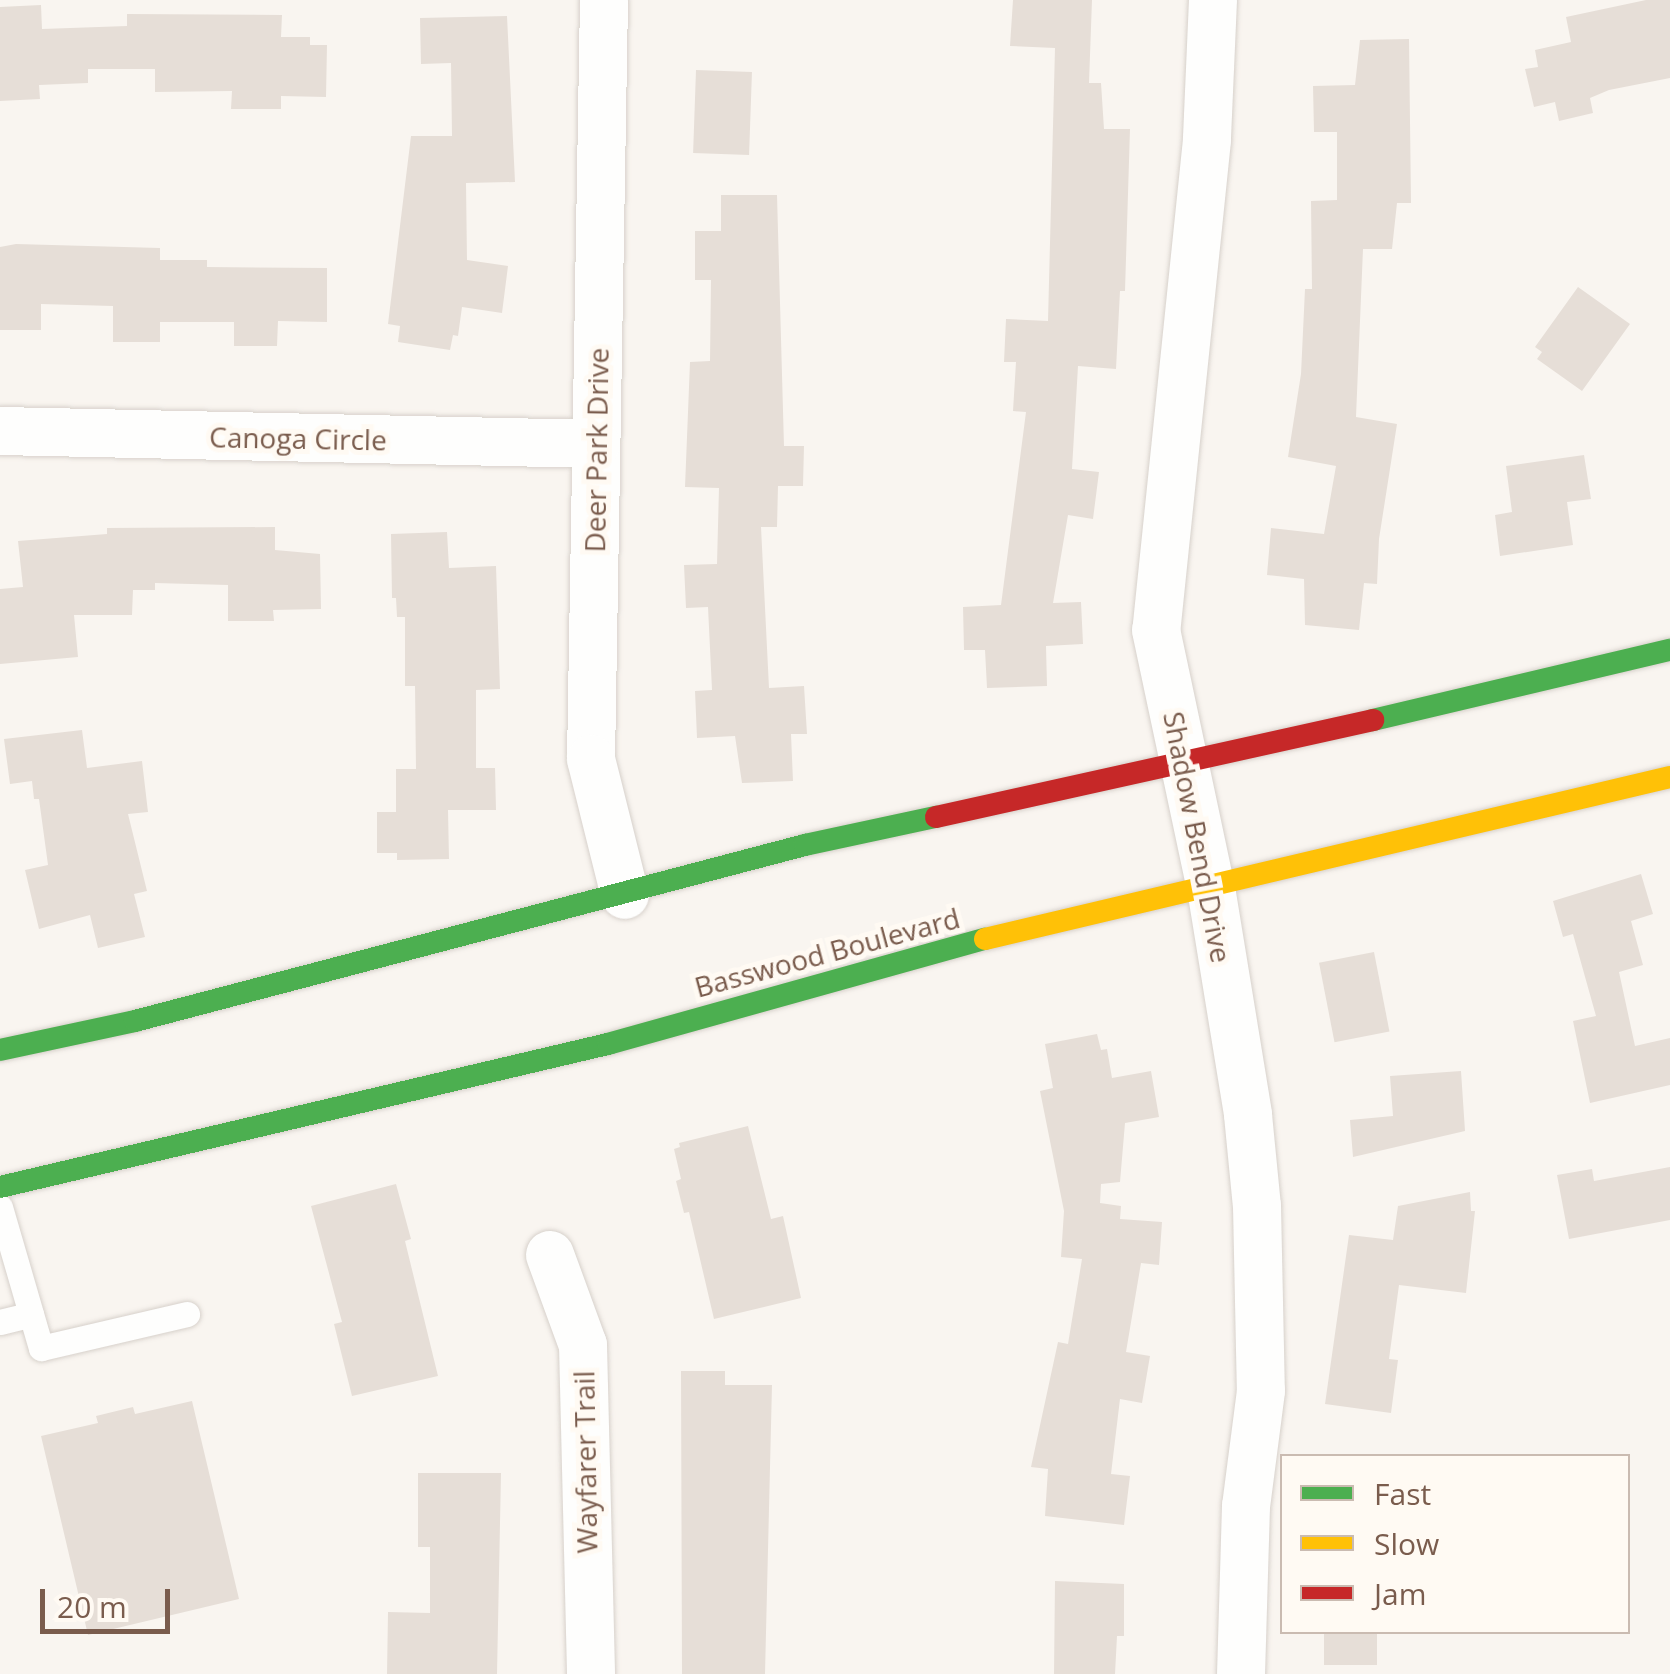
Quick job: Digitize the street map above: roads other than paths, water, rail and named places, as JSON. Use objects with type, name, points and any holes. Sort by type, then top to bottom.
[{"type":"main road","points":[[0,1050],[136,1021],[805,845],[1185,764],[1670,650]]},
{"type":"main road","name":"Basswood Boulevard","points":[[0,1187],[608,1044],[979,941],[1670,777]]},
{"type":"street","name":"Deer Park Drive","points":[[604,0],[591,759],[625,895]]},
{"type":"street","name":"Shadow Bend Drive","points":[[1213,0],[1206,140],[1156,630],[1212,888],[1248,1115],[1257,1206],[1262,1391],[1246,1506],[1241,1674]]},
{"type":"street","name":"Canoga Circle","points":[[0,431],[596,444]]},
{"type":"street","name":"Wayfarer Trail","points":[[550,1255],[583,1345],[590,1674]]},
{"type":"lane","points":[[0,1206],[41,1348],[188,1314]]},
{"type":"lane","points":[[0,1322],[31,1314]]}]
